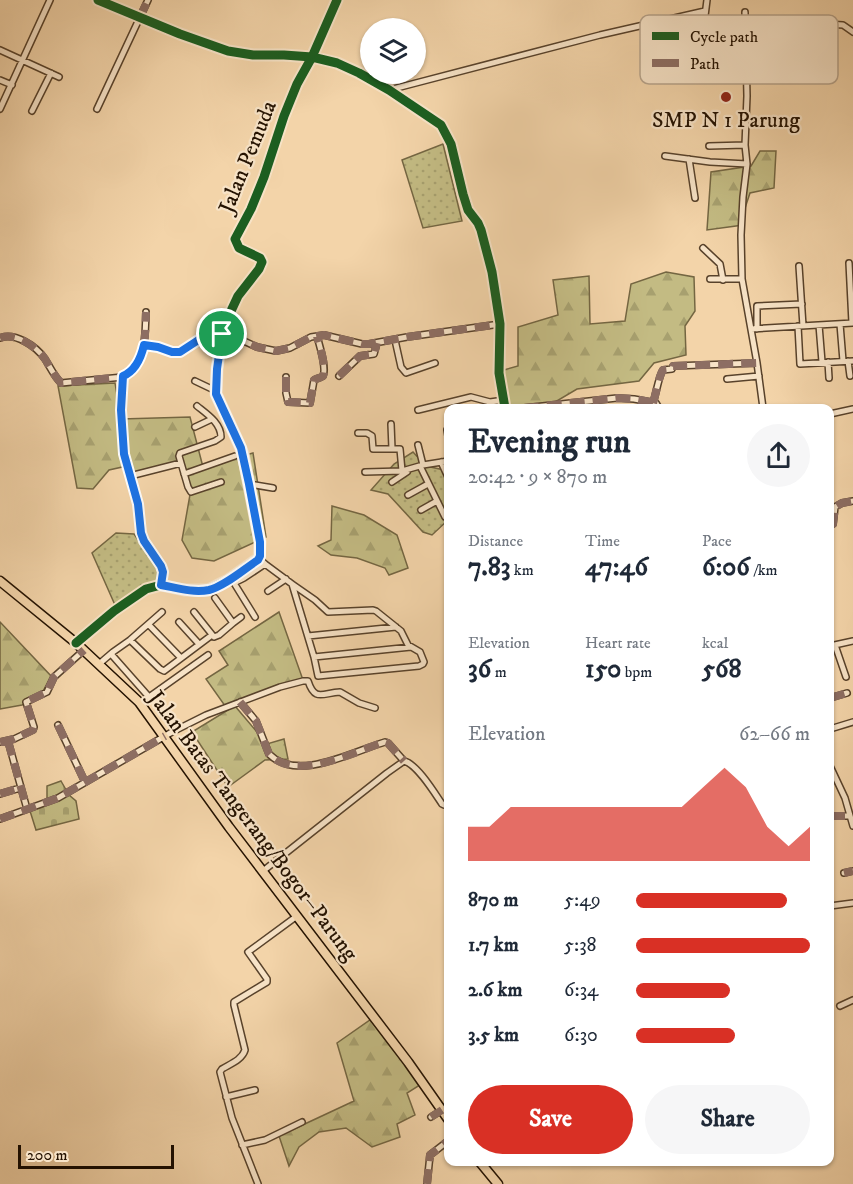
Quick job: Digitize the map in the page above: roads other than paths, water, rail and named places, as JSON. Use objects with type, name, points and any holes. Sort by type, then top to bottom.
[{"type":"main road","name":"Jalan Batas Tangerang/Bogor–Parung","points":[[0,581],[76,643],[140,702],[444,1113]]},
{"type":"main road","points":[[483,1166],[498,1184]]},
{"type":"street","points":[[0,109],[50,0]]},
{"type":"street","points":[[99,0],[196,40],[236,53],[312,57],[337,63],[354,70],[438,122],[451,144],[466,204],[478,223],[487,254],[500,324],[499,373],[504,404]]},
{"type":"street","points":[[97,109],[148,0]]},
{"type":"street","name":"Jalan Pemuda","points":[[259,558],[260,545],[241,448],[216,391],[218,359],[222,334],[231,311],[238,296],[262,262],[260,258],[239,248],[236,239],[264,177],[297,84],[312,57],[337,0]]},
{"type":"street","points":[[705,15],[707,0]]},
{"type":"street","points":[[687,15],[705,11]]},
{"type":"street","points":[[838,24],[853,32]]},
{"type":"street","points":[[388,90],[640,25]]},
{"type":"street","points":[[0,50],[59,77]]},
{"type":"street","points":[[32,111],[51,73]]},
{"type":"street","points":[[0,80],[12,85]]},
{"type":"street","points":[[747,84],[745,146],[747,164],[742,197],[742,279],[754,329],[762,404]]},
{"type":"street","points":[[404,101],[406,86]]},
{"type":"street","points":[[709,146],[745,146]]},
{"type":"street","points":[[665,156],[747,164]]},
{"type":"street","points":[[689,159],[695,198]]},
{"type":"street","points":[[703,249],[720,264],[723,280]]},
{"type":"street","points":[[754,329],[853,323],[849,263]]},
{"type":"street","points":[[799,266],[802,304],[800,364],[848,361]]},
{"type":"street","points":[[710,279],[742,279]]},
{"type":"street","points":[[754,329],[757,306],[802,304]]},
{"type":"street","points":[[0,338],[9,336],[27,343],[43,357],[61,383],[123,376],[136,365],[142,354],[146,312]]},
{"type":"street","points":[[144,345],[180,352],[203,337],[222,334],[233,336],[263,349],[276,351],[290,348],[317,336],[331,336],[362,344],[500,324]]},
{"type":"street","points":[[840,324],[849,376]]},
{"type":"street","points":[[819,325],[829,378]]},
{"type":"street","points":[[286,377],[288,402],[310,403],[314,380],[323,376],[317,336]]},
{"type":"street","points":[[395,340],[401,367],[406,373],[435,363]]},
{"type":"street","points":[[339,376],[360,356],[374,354],[377,343]]},
{"type":"street","points":[[561,404],[617,398],[653,403],[661,372],[665,369],[672,369],[673,366],[757,363]]},
{"type":"street","points":[[123,376],[121,410],[124,454],[138,504],[142,537],[163,572],[161,585]]},
{"type":"street","points":[[727,379],[759,376]]},
{"type":"street","points":[[195,381],[216,391]]},
{"type":"street","points":[[418,410],[471,397],[490,402],[504,400]]},
{"type":"street","points":[[197,406],[220,429],[221,437],[180,453],[188,487],[191,492],[221,482]]},
{"type":"street","points":[[834,413],[853,409]]},
{"type":"street","points":[[195,427],[212,419]]},
{"type":"street","points":[[391,424],[392,449]]},
{"type":"street","points":[[358,433],[367,433],[372,436],[373,449],[400,448],[402,471]]},
{"type":"street","points":[[418,445],[421,465],[428,484],[444,515]]},
{"type":"street","points":[[184,474],[235,456]]},
{"type":"street","points":[[441,462],[444,468]]},
{"type":"street","points":[[366,472],[402,471],[444,462]]},
{"type":"street","points":[[130,476],[181,463]]},
{"type":"street","points":[[392,482],[411,469]]},
{"type":"street","points":[[249,484],[273,489]]},
{"type":"street","points":[[408,495],[428,484]]},
{"type":"street","points":[[421,510],[437,501]]},
{"type":"street","points":[[834,516],[835,507],[853,501]]},
{"type":"street","points":[[233,580],[259,558],[328,612],[373,610],[401,631],[406,642],[420,652],[424,662],[421,665],[319,677],[292,584]]},
{"type":"street","points":[[76,643],[146,589],[161,585],[184,590],[207,590],[244,578],[265,564]]},
{"type":"street","points":[[268,591],[286,579]]},
{"type":"street","points":[[233,580],[255,617]]},
{"type":"street","points":[[215,598],[232,623]]},
{"type":"street","points":[[99,664],[162,612]]},
{"type":"street","points":[[194,612],[214,637],[240,617]]},
{"type":"street","points":[[179,622],[199,644]]},
{"type":"street","points":[[149,625],[181,658]]},
{"type":"street","points":[[308,636],[396,627]]},
{"type":"street","points":[[130,640],[162,671],[212,635]]},
{"type":"street","points":[[834,646],[853,641]]},
{"type":"street","points":[[314,657],[411,647]]},
{"type":"street","points":[[0,742],[22,736],[33,730],[26,702],[47,692],[54,677],[84,650]]},
{"type":"street","points":[[834,651],[846,678]]},
{"type":"street","points":[[111,654],[149,697]]},
{"type":"street","points":[[140,702],[208,655]]},
{"type":"street","points":[[0,819],[58,798],[206,715],[280,687],[306,680],[312,691],[317,694],[324,696],[340,692],[359,703],[375,708]]},
{"type":"street","points":[[834,697],[847,693]]},
{"type":"street","points":[[240,702],[256,721],[272,758],[283,763],[301,766],[324,763],[385,742],[404,761],[414,767],[444,803]]},
{"type":"street","points":[[834,728],[853,722]]},
{"type":"street","points":[[58,725],[85,782]]},
{"type":"street","points":[[8,741],[27,809]]},
{"type":"street","points":[[263,871],[404,761]]},
{"type":"street","points":[[834,774],[853,826]]},
{"type":"street","points":[[0,795],[20,788]]},
{"type":"street","points":[[834,816],[850,816]]},
{"type":"street","points":[[844,873],[853,871]]},
{"type":"street","points":[[834,905],[853,903]]},
{"type":"street","points":[[258,1184],[226,1097],[221,1070],[241,1058],[245,1050],[234,1002],[267,982],[267,978],[248,952],[297,916]]},
{"type":"street","points":[[840,1006],[853,1000]]},
{"type":"street","points":[[226,1097],[255,1090]]},
{"type":"street","points":[[431,1117],[442,1110]]},
{"type":"street","points":[[242,1145],[265,1140],[302,1122]]},
{"type":"street","points":[[427,1184],[430,1155],[444,1144]]},
{"type":"place","name":"SMP N 1 Parung","points":[[726,97]]}]
